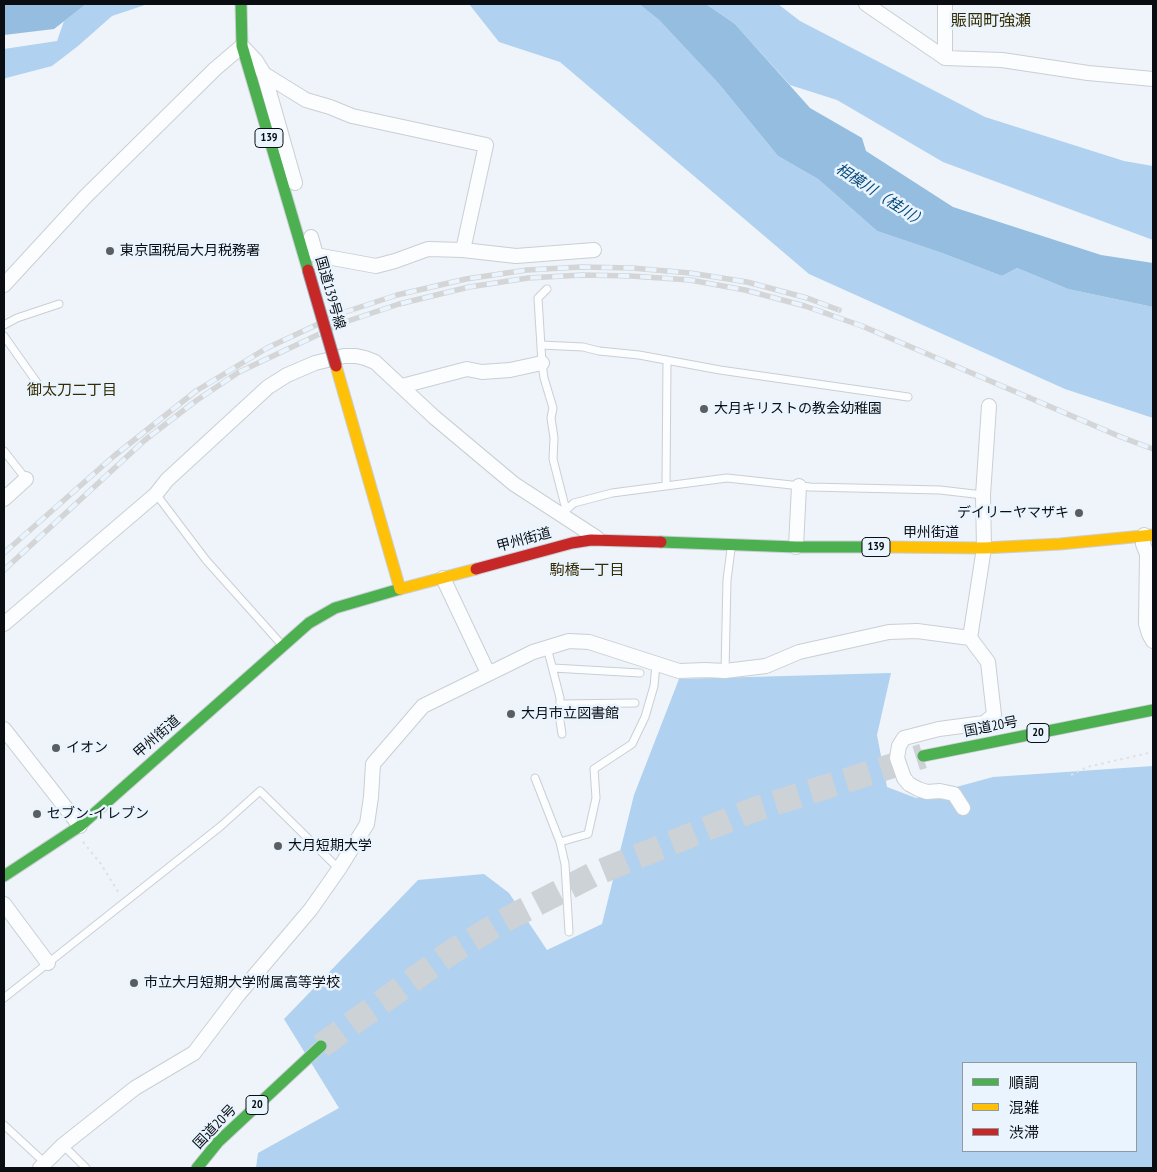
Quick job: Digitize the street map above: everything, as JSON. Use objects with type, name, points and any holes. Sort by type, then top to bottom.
[{"type":"main road","name":"国道139号線","points":[[241,4],[242,46],[308,270],[340,361]]},
{"type":"main road","points":[[375,500],[400,589]]},
{"type":"main road","name":"甲州街道","points":[[4,876],[77,828],[308,623],[326,612],[363,599],[572,542],[599,540],[796,547],[984,548],[1060,544],[1149,535]]},
{"type":"main road","name":"国道20号","points":[[923,756],[1153,710]]},
{"type":"main road","name":"国道20号","points":[[197,1168],[218,1142],[321,1046]]},
{"type":"street","points":[[866,4],[944,58],[1002,60],[1088,73],[1153,79]]},
{"type":"street","points":[[944,58],[945,4]]},
{"type":"street","points":[[4,285],[84,197],[242,46],[256,61],[264,74],[316,255],[376,266],[428,249],[463,250],[516,256],[594,250]]},
{"type":"street","points":[[264,74],[306,100],[352,116],[486,145],[463,250]]},
{"type":"street","points":[[4,624],[156,494],[167,480],[268,387],[288,375],[322,360],[340,361],[356,356],[375,362],[434,417],[514,484],[564,513],[599,540]]},
{"type":"street","points":[[322,360],[351,461],[375,500]]},
{"type":"street","points":[[340,361],[374,456],[375,500]]},
{"type":"street","points":[[402,386],[467,369],[475,372],[510,370],[542,362]]},
{"type":"street","points":[[970,638],[984,548],[983,495],[989,406]]},
{"type":"street","points":[[4,499],[26,480]]},
{"type":"street","points":[[796,547],[799,486]]},
{"type":"street","points":[[1149,535],[1144,544],[1147,554],[1146,624],[1153,641]]},
{"type":"street","points":[[443,578],[488,673]]},
{"type":"street","points":[[42,1165],[63,1145],[135,1088],[194,1052],[238,995],[311,909],[339,869],[367,824],[372,797],[373,764],[424,706],[533,652],[569,641],[589,642],[680,671],[725,671],[766,666],[799,652],[889,632],[917,631],[970,638],[988,662],[994,715],[984,723],[904,738],[899,746],[897,758],[904,778],[909,784],[928,792],[940,791],[954,794],[963,808]]},
{"type":"street","points":[[4,731],[77,828]]},
{"type":"street","points":[[4,904],[48,963]]},
{"type":"lane","points":[[547,289],[538,298],[542,362],[544,378],[553,408],[551,418],[554,438],[553,459],[564,513]]},
{"type":"lane","points":[[4,325],[17,318],[59,304]]},
{"type":"lane","points":[[4,336],[43,392]]},
{"type":"lane","points":[[541,345],[583,347],[720,370],[908,397]]},
{"type":"lane","points":[[666,486],[664,467],[667,360]]},
{"type":"lane","points":[[4,451],[26,480]]},
{"type":"lane","points":[[564,513],[574,503],[612,493],[686,485],[727,478],[799,486],[940,490],[983,495]]},
{"type":"lane","points":[[156,494],[206,560],[282,645]]},
{"type":"lane","points":[[725,671],[728,580],[732,544]]},
{"type":"lane","points":[[547,647],[560,698],[562,734]]},
{"type":"lane","points":[[560,842],[588,834],[596,798],[594,769],[632,744],[645,717],[654,686],[656,664]]},
{"type":"lane","points":[[553,668],[640,673]]},
{"type":"lane","points":[[560,704],[635,703]]},
{"type":"lane","points":[[535,778],[560,842],[565,864],[570,932]]},
{"type":"lane","points":[[4,998],[221,826],[260,791],[339,869]]},
{"type":"lane","points":[[4,1125],[42,1165]]},
{"type":"lane","points":[[63,1145],[86,1168]]},
{"type":"path","points":[[1071,775],[1087,767],[1153,752]]},
{"type":"path","points":[[77,828],[125,903]]},
{"type":"shaded area","points":[[86,4],[148,4],[112,16],[52,66],[4,80],[4,49],[57,41],[64,21]]},
{"type":"shaded area","points":[[469,4],[639,4],[659,20],[719,84],[778,156],[818,179],[877,231],[1002,276],[1017,268],[1068,289],[1153,307],[1153,418],[1065,389],[809,274],[560,62],[499,42]]},
{"type":"shaded area","points":[[706,4],[778,4],[800,21],[985,117],[1124,161],[1153,166],[1153,240],[943,162],[837,100],[790,85],[735,24]]},
{"type":"shaded area","points":[[891,673],[877,735],[887,787],[916,798],[993,777],[1153,766],[1153,1168],[256,1168],[258,1153],[339,1108],[284,1019],[418,880],[484,874],[509,893],[547,950],[602,924],[634,795],[679,679]]},
{"type":"water","points":[[4,4],[86,4],[54,29],[4,35]]},
{"type":"water","name":"相模川（桂川）","points":[[639,4],[706,4],[735,24],[810,108],[862,138],[866,151],[953,207],[1101,255],[1153,263],[1153,307],[1068,289],[1017,268],[1002,276],[877,231],[818,179],[778,156],[719,84],[659,20]]},
{"type":"tunnel","points":[[321,1046],[450,953],[503,921],[592,875],[753,810],[923,756]]},
{"type":"railway","points":[[4,553],[114,456],[196,391],[267,348],[342,313],[397,295],[466,279],[527,270],[581,267],[632,268],[690,273],[747,282],[807,298],[839,310]]},
{"type":"railway","points":[[4,570],[145,440],[197,400],[239,372],[345,322],[399,304],[469,287],[528,278],[582,275],[690,280],[745,290],[805,306],[862,326],[1153,449]]},
{"type":"traffic: fast","points":[[241,4],[242,46],[308,270]]},
{"type":"traffic: fast","points":[[661,542],[796,547],[887,547]]},
{"type":"traffic: fast","points":[[4,876],[80,826],[309,623],[335,608],[400,589]]},
{"type":"traffic: fast","points":[[923,756],[1153,710]]},
{"type":"traffic: fast","points":[[197,1168],[218,1142],[321,1046]]},
{"type":"traffic: slow","points":[[336,366],[400,589],[476,569]]},
{"type":"traffic: slow","points":[[887,547],[984,548],[1060,544],[1153,535]]},
{"type":"traffic: jam","points":[[308,270],[336,366]]},
{"type":"traffic: jam","points":[[476,569],[572,543],[591,540],[661,542]]},
{"type":"place","name":"東京国税局大月税務署","points":[[110,251]]},
{"type":"place","name":"大月キリストの教会幼稚園","points":[[704,409]]},
{"type":"place","name":"デイリーヤマザキ","points":[[1079,513]]},
{"type":"place","name":"大月市立図書館","points":[[511,714]]},
{"type":"place","name":"イオン","points":[[56,748]]},
{"type":"place","name":"セブン-イレブン","points":[[37,814]]},
{"type":"place","name":"大月短期大学","points":[[278,846]]},
{"type":"place","name":"市立大月短期大学附属高等学校","points":[[134,983]]},
{"type":"district","name":"賑岡町強瀬","points":[[991,21]]},
{"type":"district","name":"御太刀二丁目","points":[[72,391]]},
{"type":"district","name":"駒橋一丁目","points":[[587,571]]}]
